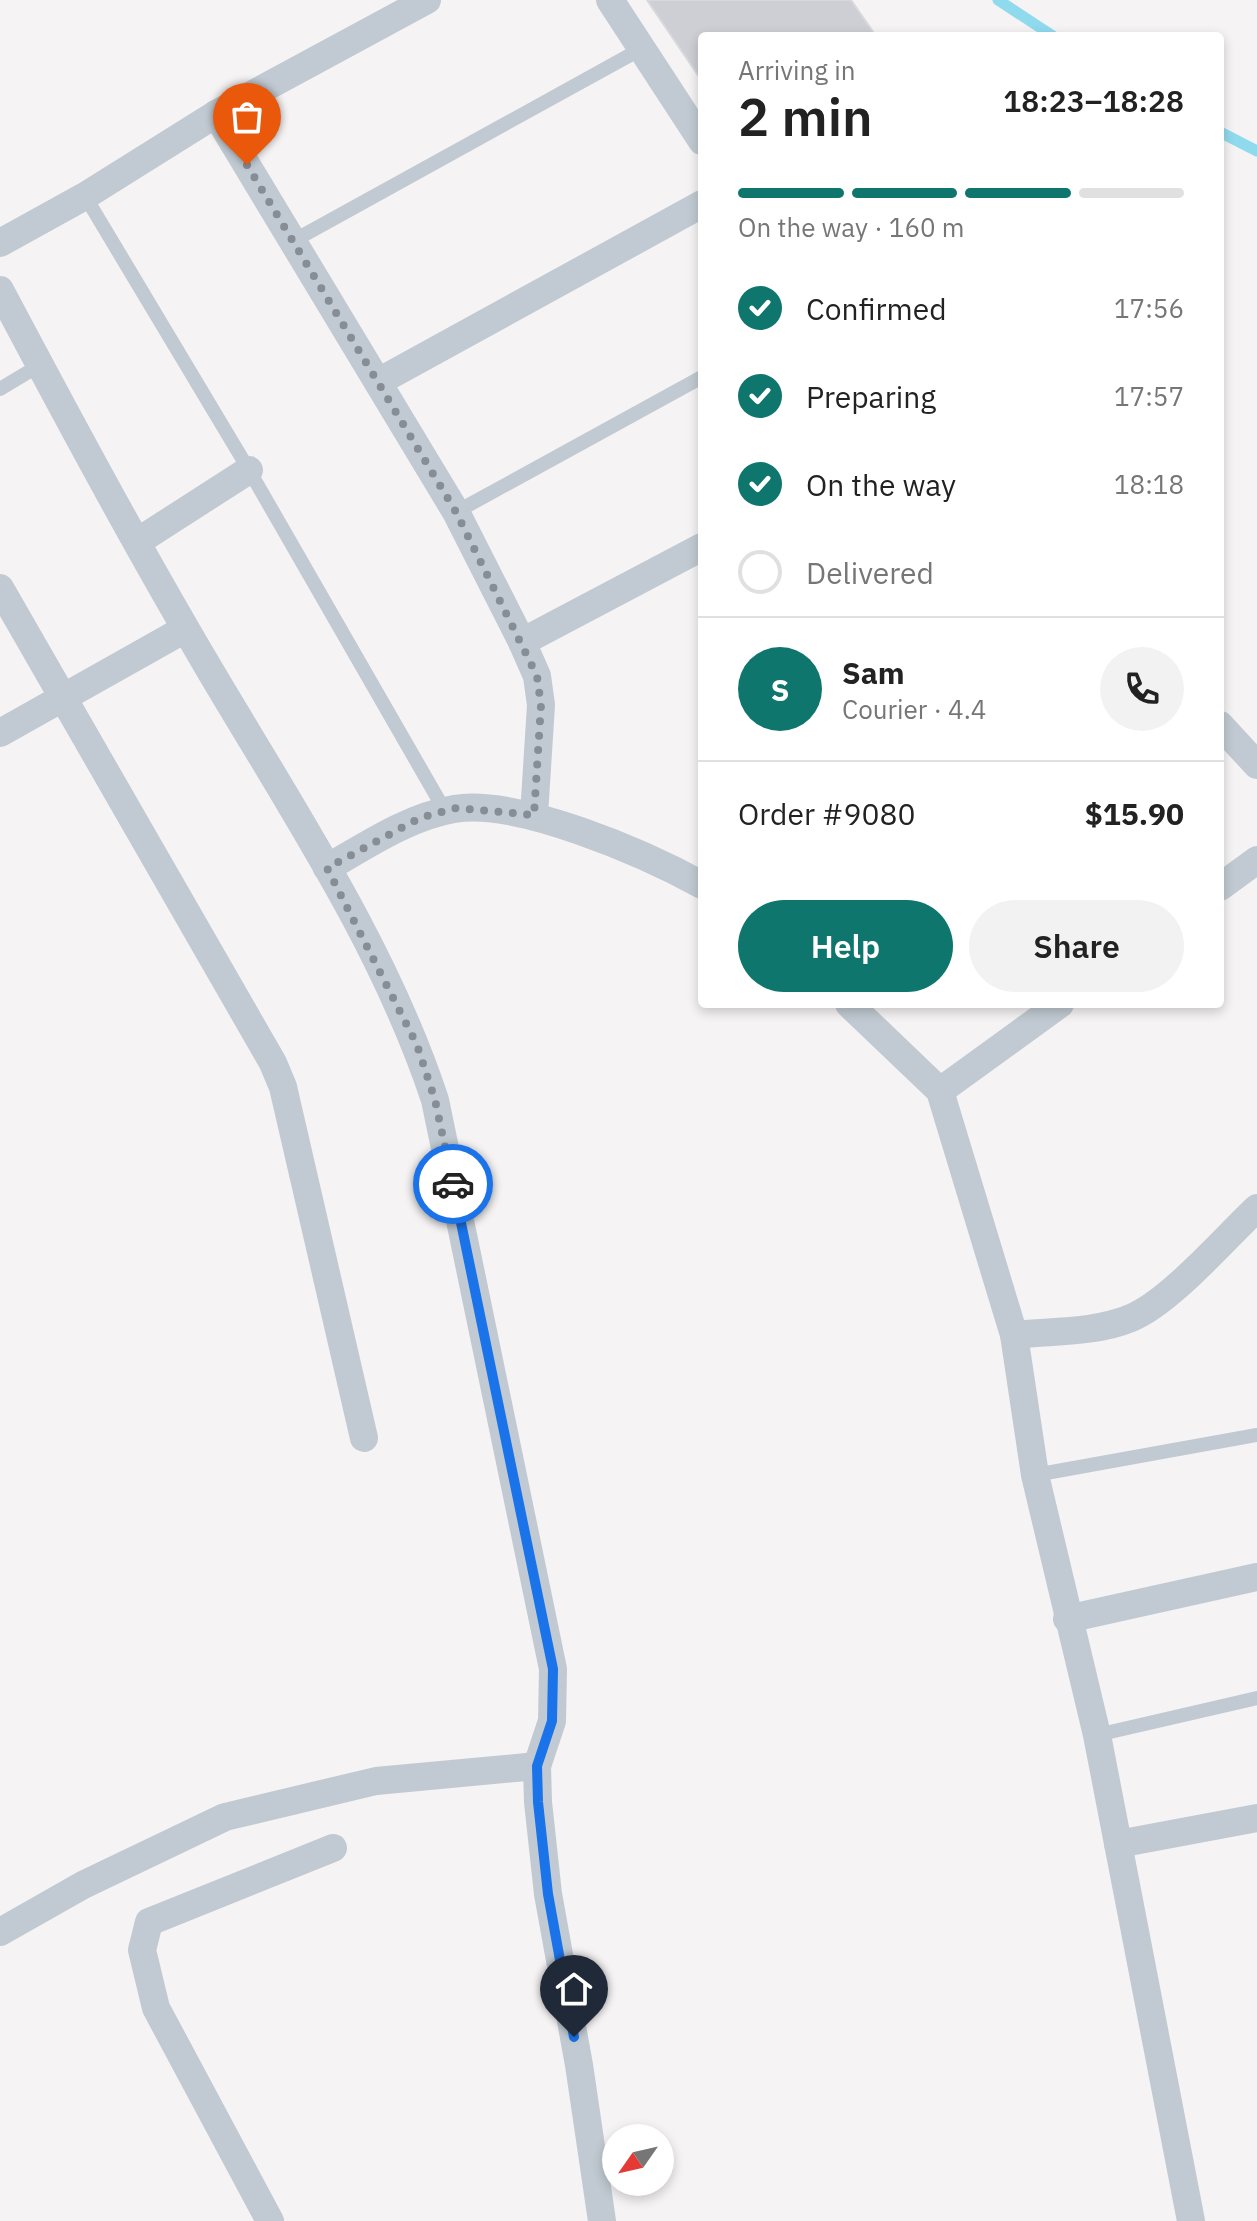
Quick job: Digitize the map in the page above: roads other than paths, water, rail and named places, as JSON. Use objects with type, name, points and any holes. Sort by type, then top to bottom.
[{"type":"street","points":[[0,243],[85,196],[216,114],[427,0]]},
{"type":"street","points":[[610,0],[698,135]]},
{"type":"street","points":[[216,114],[456,512],[522,642],[537,676],[541,705],[534,815]]},
{"type":"street","points":[[378,382],[698,206]]},
{"type":"street","points":[[0,290],[185,629],[327,868],[417,1045],[435,1100],[553,1669],[552,1721],[537,1766],[548,1894],[579,2065],[602,2221]]},
{"type":"street","points":[[137,542],[249,470]]},
{"type":"street","points":[[522,642],[698,549]]},
{"type":"street","points":[[0,588],[283,1087],[364,1438]]},
{"type":"street","points":[[0,733],[185,629]]},
{"type":"street","points":[[1224,729],[1257,765]]},
{"type":"street","points":[[327,868],[420,818],[456,808],[534,815],[662,863],[698,883]]},
{"type":"street","points":[[1224,884],[1257,860]]},
{"type":"street","points":[[853,1008],[940,1091],[1014,1335],[1035,1475],[1097,1735],[1191,2221]]},
{"type":"street","points":[[940,1091],[1054,1008]]},
{"type":"street","points":[[1014,1335],[1096,1327],[1132,1318],[1165,1295],[1257,1208]]},
{"type":"street","points":[[1067,1619],[1257,1577]]},
{"type":"street","points":[[0,1932],[83,1885],[225,1817],[376,1781],[537,1766]]},
{"type":"street","points":[[1118,1844],[1256,1824]]},
{"type":"street","points":[[270,2221],[156,2008],[142,1950],[149,1922],[333,1848]]},
{"type":"lane","points":[[293,241],[641,49]]},
{"type":"lane","points":[[85,196],[249,470],[445,811]]},
{"type":"lane","points":[[0,389],[40,365]]},
{"type":"lane","points":[[456,512],[698,379]]},
{"type":"lane","points":[[1035,1475],[1257,1435]]},
{"type":"lane","points":[[1097,1735],[1257,1698]]},
{"type":"waterway","points":[[998,0],[1047,32]]},
{"type":"waterway","points":[[1224,134],[1257,151]]}]
